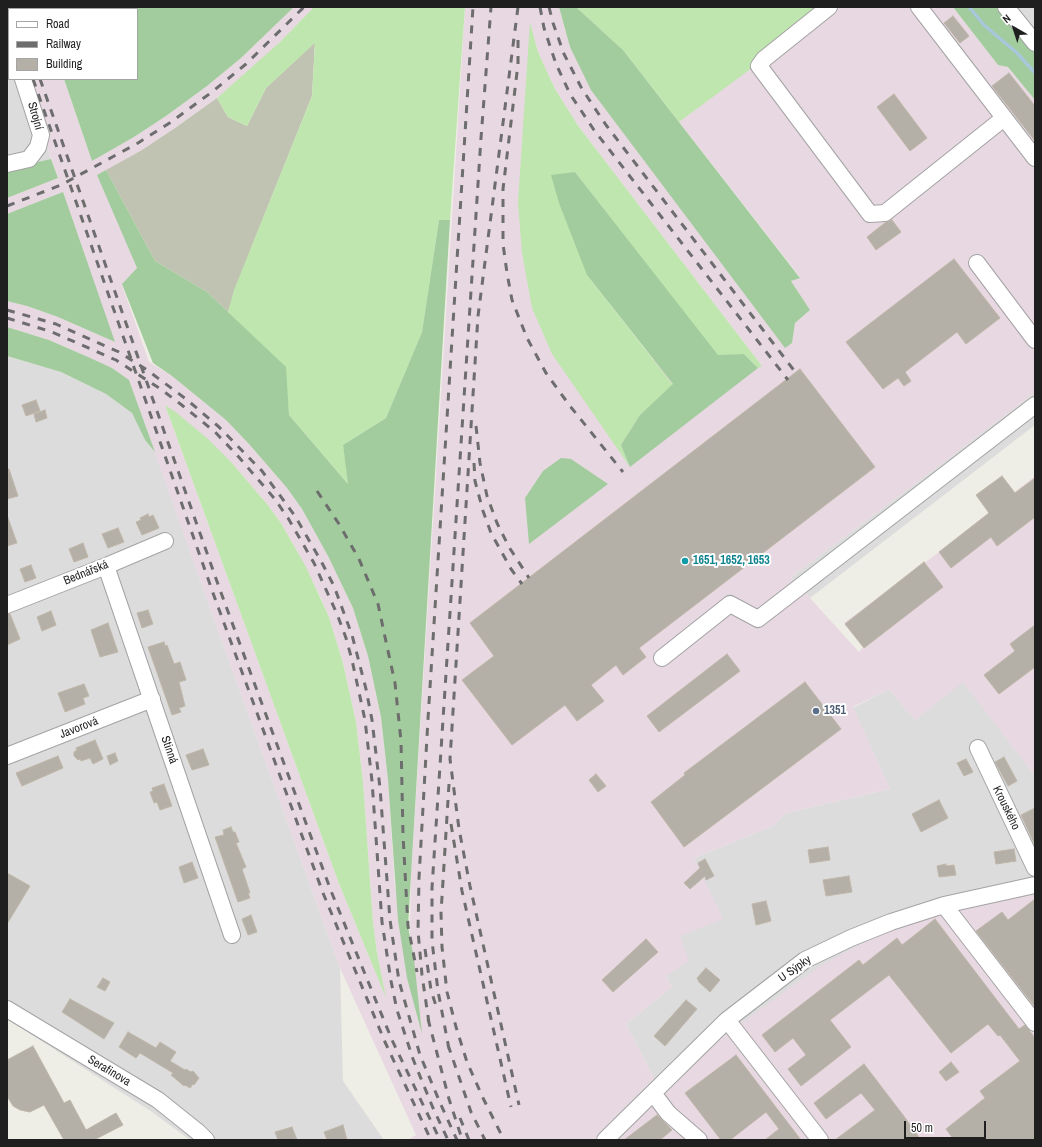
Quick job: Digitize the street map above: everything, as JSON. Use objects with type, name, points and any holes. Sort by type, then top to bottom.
[{"type":"street","points":[[829,7],[764,59],[759,66],[870,214],[885,213],[1004,118]]},
{"type":"street","points":[[919,7],[1035,158]]},
{"type":"street","points":[[1006,7],[1035,43]]},
{"type":"street","name":"Strojní","points":[[7,164],[29,159],[38,147],[41,135],[30,96],[23,80]]},
{"type":"street","points":[[977,263],[1035,340]]},
{"type":"street","points":[[662,658],[730,604],[758,619],[1035,405]]},
{"type":"street","name":"Bednářská","points":[[8,602],[106,566],[165,541]]},
{"type":"street","name":"Stinná","points":[[106,566],[232,935]]},
{"type":"street","name":"Javorová","points":[[7,756],[152,699]]},
{"type":"street","name":"Krouského","points":[[978,748],[1035,868]]},
{"type":"street","name":"U Sýpky","points":[[605,1140],[727,1020],[805,960],[851,938],[891,922],[944,905],[1035,885]]},
{"type":"street","points":[[944,905],[1035,1023]]},
{"type":"street","name":"Serafinova","points":[[7,1009],[158,1100],[206,1140]]},
{"type":"street","points":[[727,1020],[820,1140]]},
{"type":"street","points":[[653,1094],[668,1113],[699,1140]]},
{"type":"shaded area","points":[[7,7],[39,7],[8,8],[8,36]]},
{"type":"shaded area","points":[[294,7],[314,7],[251,70],[217,98],[142,150],[98,175],[137,268],[122,285],[149,362],[172,376],[226,420],[287,488],[302,509],[328,556],[353,608],[368,656],[381,717],[388,780],[395,888],[414,976],[410,931],[411,877],[465,7],[559,7],[570,47],[792,342],[795,323],[810,310],[791,281],[800,277],[679,122],[827,7],[953,7],[998,65],[1008,67],[1035,100],[1035,392],[791,577],[859,652],[863,647],[844,623],[939,552],[1035,476],[1035,776],[963,682],[915,720],[889,689],[853,707],[890,789],[786,813],[773,826],[694,858],[723,919],[680,936],[689,961],[666,976],[672,987],[626,1024],[654,1078],[595,1140],[408,1140],[416,1135],[340,968],[129,380],[88,357],[49,340],[7,327],[7,301],[27,306],[58,317],[115,342],[24,208],[7,214],[7,198],[58,178],[23,80],[64,80],[92,161],[134,137],[207,86],[241,58]],"holes":[[[530,23],[538,52],[555,89],[579,127],[762,366],[552,354]],[[165,405],[231,462],[267,504],[281,523],[293,544],[319,594],[329,617],[343,663],[356,722],[363,782],[373,923],[385,995],[338,881]]]},
{"type":"shaded area","points":[[1002,7],[1035,7],[1035,48]]},
{"type":"shaded area","points":[[7,34],[8,80],[23,80],[51,159],[7,169]]},
{"type":"shaded area","points":[[315,42],[312,96],[252,246],[228,312],[207,292],[155,261],[106,170],[142,150],[217,98],[228,117],[247,126],[266,88]]},
{"type":"shaded area","points":[[7,356],[61,372],[106,394],[132,413],[145,440],[155,452],[340,968],[343,1081],[384,1140],[190,1140],[152,1112],[7,1019]]},
{"type":"shaded area","points":[[1035,392],[1035,425],[810,598],[791,577],[932,471]]},
{"type":"shaded area","points":[[963,681],[1035,776],[1035,893],[616,1140],[595,1140],[654,1078],[626,1024],[672,987],[666,976],[680,936],[694,858],[773,826],[786,813],[890,789],[853,708],[889,689],[915,720]]},
{"type":"shaded area","points":[[1035,893],[1035,1140],[616,1140],[712,1045],[817,968],[886,930],[973,905]]},
{"type":"green space","points":[[294,7],[241,58],[207,86],[134,137],[92,161],[64,80],[138,80],[138,8],[40,8]]},
{"type":"green space","points":[[314,7],[465,7],[450,220],[439,220],[422,332],[386,418],[343,445],[349,485],[289,415],[285,367],[228,312],[234,290],[312,96],[315,43],[266,88],[247,126],[228,117],[217,98],[280,42]]},
{"type":"green space","points":[[559,7],[576,7],[623,50],[800,278],[791,281],[810,310],[795,323],[792,343],[785,348],[591,90],[570,47]]},
{"type":"green space","points":[[576,7],[829,7],[764,59],[679,122],[623,50]]},
{"type":"green space","points":[[953,7],[1003,7],[1035,48],[1035,100],[1008,67],[998,65]]},
{"type":"green space","points":[[530,22],[538,52],[555,89],[579,127],[762,366],[758,368],[744,354],[718,356],[575,172],[587,275],[673,385],[640,415],[621,445],[630,467],[552,354],[532,308],[522,253],[518,202]]},
{"type":"green space","points":[[51,159],[58,178],[7,198],[7,169]]},
{"type":"green space","points":[[106,170],[155,261],[207,292],[286,367],[289,415],[348,484],[343,445],[386,418],[422,332],[439,220],[450,220],[408,926],[414,959],[422,1034],[407,978],[398,920],[388,780],[381,717],[368,656],[353,608],[328,556],[302,509],[287,488],[226,420],[172,376],[153,363],[122,284],[137,268],[97,175]]},
{"type":"green space","points":[[575,172],[718,355],[744,354],[758,368],[630,467],[621,445],[640,415],[673,384],[587,275],[559,203],[551,175]]},
{"type":"green space","points":[[63,192],[115,342],[58,317],[27,306],[7,301],[7,214]]},
{"type":"green space","points":[[7,327],[49,340],[112,368],[129,380],[155,452],[145,440],[132,413],[106,394],[61,372],[7,356]]},
{"type":"green space","points":[[165,405],[208,439],[231,462],[267,504],[281,523],[306,567],[329,617],[343,663],[356,722],[363,782],[373,923],[386,998],[338,881]]},
{"type":"green space","points":[[561,458],[571,459],[608,484],[529,544],[525,498],[543,471]]},
{"type":"building","points":[[953,16],[969,36],[960,43],[944,23]]},
{"type":"building","points":[[1009,73],[1035,106],[1035,141],[992,86]]},
{"type":"building","points":[[894,94],[927,138],[910,151],[877,107]]},
{"type":"building","points":[[892,220],[901,232],[876,250],[867,237],[886,222]]},
{"type":"building","points":[[954,259],[1000,318],[966,344],[957,332],[905,372],[911,381],[904,386],[898,378],[883,389],[846,342]]},
{"type":"building","name":"1651, 1652, 1653","points":[[800,369],[875,467],[639,648],[646,657],[623,675],[616,665],[591,685],[604,701],[577,721],[565,705],[512,745],[462,680],[494,656],[470,623]]},
{"type":"building","points":[[36,400],[40,411],[26,416],[22,405]]},
{"type":"building","points":[[45,410],[47,418],[36,422],[34,414]]},
{"type":"building","points":[[7,469],[9,469],[18,496],[7,499]]},
{"type":"building","points":[[1002,476],[1015,493],[1035,478],[1035,517],[997,546],[991,537],[951,568],[939,552],[989,513],[976,495]]},
{"type":"building","points":[[148,514],[149,517],[153,515],[159,528],[142,535],[136,522]]},
{"type":"building","points":[[8,518],[17,543],[7,546],[7,519]]},
{"type":"building","points":[[118,528],[124,542],[108,548],[102,534]]},
{"type":"building","points":[[83,543],[88,557],[74,562],[69,549]]},
{"type":"building","points":[[924,562],[943,587],[864,648],[845,624]]},
{"type":"building","points":[[31,565],[36,578],[25,582],[20,569]]},
{"type":"building","points":[[148,610],[153,624],[142,628],[137,613]]},
{"type":"building","points":[[51,611],[56,625],[42,631],[37,617]]},
{"type":"building","points":[[7,614],[10,614],[20,639],[7,645]]},
{"type":"building","points":[[108,623],[118,652],[100,657],[91,630]]},
{"type":"building","points":[[1035,625],[1035,667],[999,694],[984,675],[1015,651],[1010,644]]},
{"type":"building","points":[[164,642],[165,646],[167,645],[174,664],[180,662],[186,680],[179,682],[185,706],[179,708],[181,712],[172,715],[148,647]]},
{"type":"building","points":[[727,654],[740,671],[659,732],[647,716]]},
{"type":"building","points":[[805,682],[841,729],[684,847],[651,802],[685,775],[684,773]]},
{"type":"building","points":[[84,684],[89,696],[83,698],[85,704],[65,712],[58,693]]},
{"type":"building","points":[[95,740],[103,759],[93,764],[90,758],[81,761],[74,756],[74,752],[77,750],[76,748]]},
{"type":"building","points":[[203,749],[209,765],[192,770],[186,755]]},
{"type":"building","points":[[115,753],[118,761],[110,765],[107,756]]},
{"type":"building","points":[[58,756],[63,768],[22,786],[16,773]]},
{"type":"building","points":[[1004,757],[1017,781],[1008,786],[995,762]]},
{"type":"building","points":[[966,759],[973,772],[964,776],[957,763]]},
{"type":"building","points":[[596,774],[606,786],[598,792],[589,780]]},
{"type":"building","points":[[164,784],[172,806],[160,810],[157,802],[154,803],[150,792],[153,791],[152,788]]},
{"type":"building","points":[[939,800],[948,818],[921,832],[912,814]]},
{"type":"building","points":[[1035,808],[1035,845],[1021,815]]},
{"type":"building","points":[[231,827],[239,842],[236,843],[246,867],[242,869],[250,893],[248,893],[250,898],[238,902],[215,837],[224,835],[223,830]]},
{"type":"building","points":[[828,847],[830,860],[810,863],[808,850]]},
{"type":"building","points":[[1014,849],[1016,861],[996,864],[994,852]]},
{"type":"building","points":[[705,859],[714,876],[706,880],[705,876],[690,889],[684,883],[700,868],[698,863]]},
{"type":"building","points":[[192,862],[198,878],[184,883],[179,867]]},
{"type":"building","points":[[946,864],[946,866],[954,865],[956,875],[939,877],[937,866]]},
{"type":"building","points":[[7,873],[30,886],[7,924]]},
{"type":"building","points":[[849,876],[852,892],[826,896],[823,880]]},
{"type":"building","points":[[1035,899],[1035,1007],[976,931],[1002,912],[1008,920]]},
{"type":"building","points":[[766,901],[771,921],[756,925],[752,904]]},
{"type":"building","points":[[251,915],[257,932],[248,935],[242,919]]},
{"type":"building","points":[[935,919],[1019,1029],[1025,1025],[1035,1038],[1035,1140],[954,1140],[946,1129],[985,1098],[980,1091],[1020,1061],[1000,1035],[998,1036],[988,1024],[951,1053],[889,975],[830,1020],[851,1047],[801,1086],[788,1069],[806,1055],[793,1038],[775,1052],[762,1035],[859,960],[863,965],[897,938],[902,945]]},
{"type":"building","points":[[646,939],[658,952],[613,992],[602,980]]},
{"type":"building","points":[[706,968],[720,980],[710,992],[699,982],[697,978]]},
{"type":"building","points":[[103,978],[110,982],[105,991],[97,987]]},
{"type":"building","points":[[70,999],[114,1023],[104,1039],[62,1012]]},
{"type":"building","points":[[686,1000],[697,1009],[665,1046],[654,1036]]},
{"type":"building","points":[[128,1032],[156,1048],[160,1042],[176,1052],[170,1061],[185,1070],[186,1069],[191,1072],[193,1071],[199,1078],[194,1085],[193,1084],[190,1088],[185,1085],[184,1086],[171,1075],[173,1073],[140,1053],[136,1058],[119,1047]]},
{"type":"building","points":[[33,1046],[64,1103],[70,1100],[86,1130],[116,1113],[123,1125],[94,1140],[64,1140],[44,1105],[30,1112],[20,1110],[13,1106],[7,1096],[7,1060]]},
{"type":"building","points":[[736,1055],[801,1140],[765,1140],[779,1129],[766,1112],[730,1140],[721,1140],[685,1093]]},
{"type":"building","points":[[951,1062],[959,1072],[946,1081],[939,1072]]},
{"type":"building","points":[[864,1064],[921,1140],[835,1140],[875,1110],[861,1093],[826,1119],[814,1103]]},
{"type":"building","points":[[657,1115],[672,1130],[660,1140],[624,1140]]},
{"type":"building","points":[[343,1125],[347,1140],[327,1140],[324,1132]]},
{"type":"building","points":[[292,1127],[297,1140],[278,1140],[275,1132]]},
{"type":"waterway","points":[[969,7],[984,25],[1017,53],[1035,73]]},
{"type":"railway","points":[[7,206],[61,185],[138,143],[171,122],[212,92],[246,64],[304,7]]},
{"type":"railway","points":[[429,1023],[422,975],[418,931],[419,878],[473,7]]},
{"type":"railway","points":[[449,1049],[438,991],[432,941],[432,888],[481,138],[491,7]]},
{"type":"railway","points":[[518,7],[478,316],[450,759],[459,829],[470,886],[519,1105]]},
{"type":"railway","points":[[540,7],[544,28],[556,64],[570,94],[594,130],[788,380]]},
{"type":"railway","points":[[549,7],[564,54],[582,89],[606,125],[796,373]]},
{"type":"railway","points":[[518,40],[518,64],[503,189],[503,244],[512,300],[527,338],[546,373],[570,406],[623,472]]},
{"type":"railway","points":[[33,80],[213,593],[323,893],[385,1042],[431,1140]]},
{"type":"railway","points":[[40,80],[220,590],[331,891],[392,1040],[440,1140]]},
{"type":"railway","points":[[7,310],[56,324],[119,352],[147,370],[186,399],[219,427],[262,471],[295,516],[321,561],[334,586],[352,635],[366,689],[372,720],[380,788],[390,920],[399,981],[420,1055],[457,1140]]},
{"type":"railway","points":[[7,318],[52,332],[116,360],[162,390],[183,406],[215,432],[274,498],[288,518],[314,563],[346,638],[365,720],[372,781],[382,922],[397,1010],[413,1059],[448,1140]]},
{"type":"railway","points":[[476,426],[480,463],[487,496],[497,523],[509,547],[529,578]]},
{"type":"railway","points":[[474,463],[475,481],[491,533],[511,569],[522,584]]},
{"type":"railway","points":[[317,491],[339,524],[359,559],[378,604],[395,683],[401,741],[403,835],[408,926],[417,972]]},
{"type":"railway","points":[[449,784],[441,913],[442,947],[447,992],[467,1062],[504,1140]]},
{"type":"railway","points":[[451,824],[462,891],[511,1107]]},
{"type":"railway","points":[[425,949],[431,990],[436,1006]]},
{"type":"railway","points":[[428,1019],[449,1099],[461,1136]]},
{"type":"railway","points":[[448,1045],[471,1112],[485,1140]]},
{"type":"railway","points":[[460,1118],[469,1140]]},
{"type":"place","name":"1651, 1652, 1653","points":[[685,561]]},
{"type":"place","name":"1351","points":[[816,711]]}]
